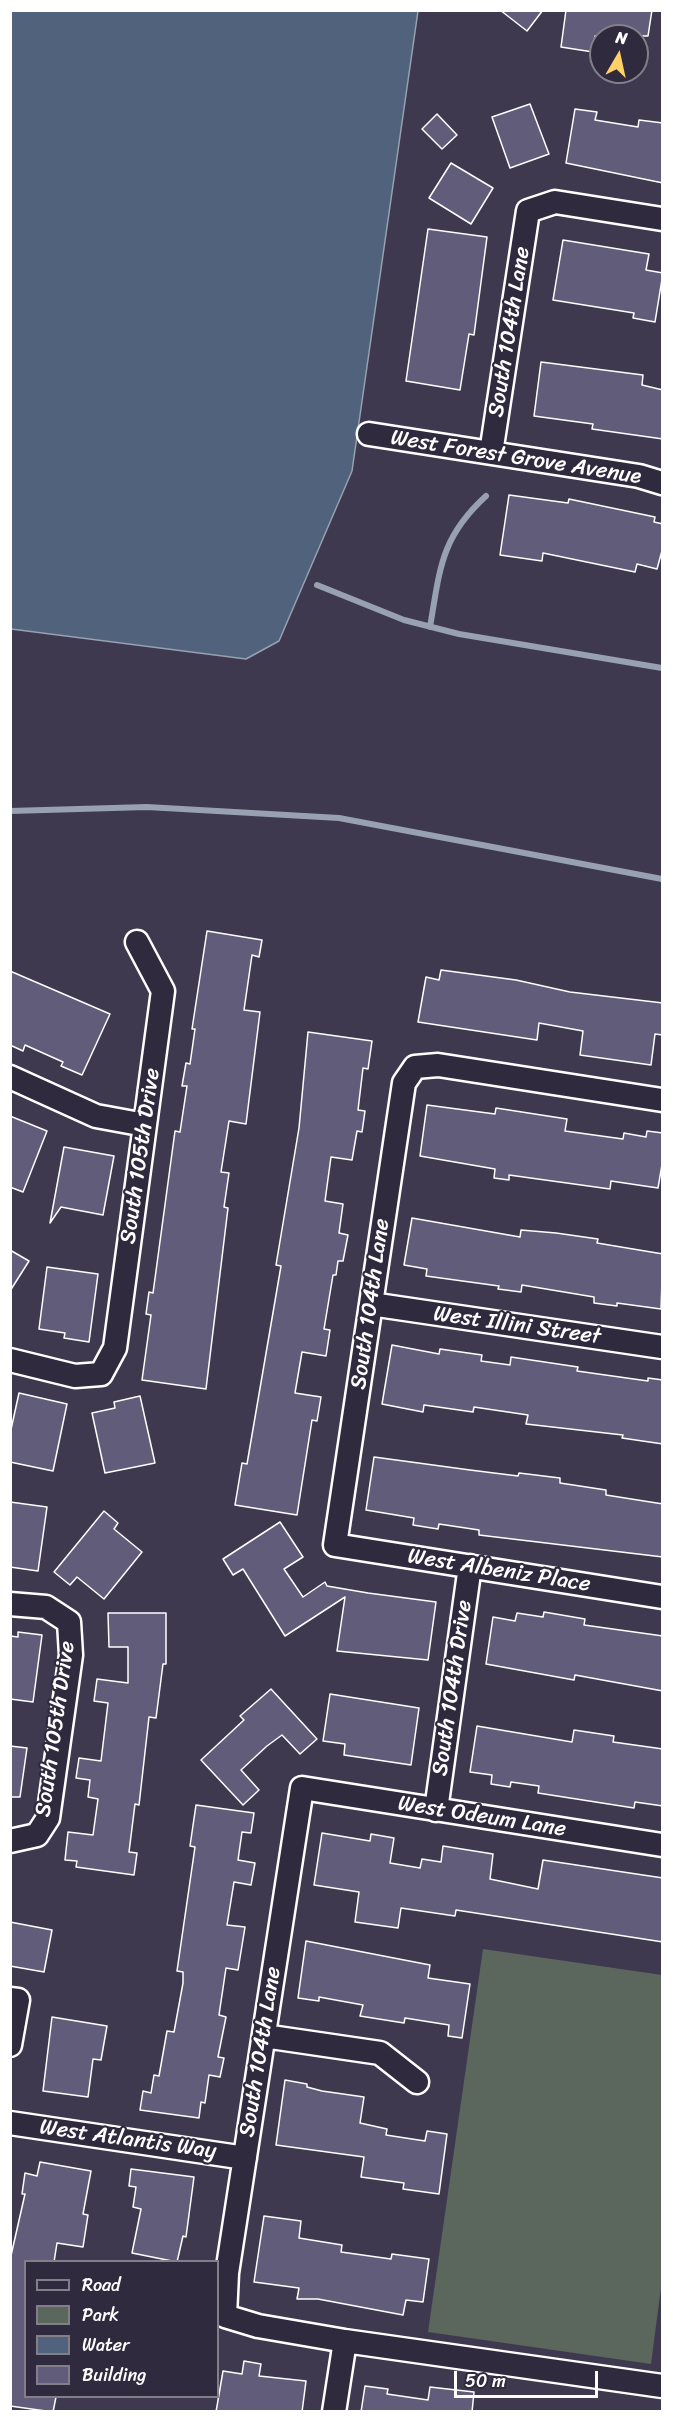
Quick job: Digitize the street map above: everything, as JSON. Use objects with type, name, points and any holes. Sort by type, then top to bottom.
[{"type":"street","name":"South 104th Lane","points":[[491,453],[528,211],[555,201],[663,219]]},
{"type":"street","name":"West Forest Grove Avenue","points":[[369,434],[639,476],[663,483]]},
{"type":"street","name":"South 105th Drive","points":[[10,1360],[75,1376],[101,1374],[115,1348],[163,991],[137,942]]},
{"type":"street","name":"South 104th Lane","points":[[335,1545],[404,1083],[415,1067],[438,1065],[663,1100]]},
{"type":"street","points":[[10,1077],[96,1116],[146,1125]]},
{"type":"street","name":"West Illini Street","points":[[371,1304],[663,1347]]},
{"type":"street","name":"West Albeniz Place","points":[[335,1545],[663,1597]]},
{"type":"street","name":"South 104th Drive","points":[[436,1810],[470,1566]]},
{"type":"street","name":"South 105th Drive","points":[[10,1604],[46,1606],[69,1622],[71,1655],[48,1818],[37,1835],[10,1841]]},
{"type":"street","name":"South 104th Lane","points":[[302,1788],[227,2272],[225,2316],[258,2326],[345,2341]]},
{"type":"street","name":"West Odeum Lane","points":[[302,1788],[663,1845]]},
{"type":"street","points":[[10,2045],[14,2000]]},
{"type":"street","points":[[264,2036],[380,2053],[417,2082]]},
{"type":"street","name":"West Atlantis Way","points":[[10,2123],[245,2158]]},
{"type":"street","points":[[334,2412],[345,2341],[663,2386]]},
{"type":"green space","points":[[483,1949],[662,1975],[662,2280],[651,2364],[428,2332]]},
{"type":"water","points":[[11,10],[418,11],[352,471],[279,641],[246,659],[11,629]]},
{"type":"building","points":[[500,10],[543,10],[527,31]]},
{"type":"building","points":[[566,10],[652,10],[649,30],[649,24],[589,24],[589,51],[561,47]]},
{"type":"building","points":[[530,104],[549,154],[510,168],[492,117]]},
{"type":"building","points":[[575,109],[597,112],[595,120],[638,127],[639,120],[663,123],[663,183],[566,163]]},
{"type":"building","points":[[437,114],[457,135],[442,149],[422,129]]},
{"type":"building","points":[[451,163],[493,188],[471,224],[429,198]]},
{"type":"building","points":[[428,229],[487,237],[474,335],[469,334],[460,390],[406,381]]},
{"type":"building","points":[[563,240],[649,254],[646,270],[663,273],[655,322],[633,318],[634,313],[553,300]]},
{"type":"building","points":[[541,362],[643,375],[642,385],[663,390],[663,439],[592,429],[593,424],[534,416]]},
{"type":"building","points":[[509,495],[568,503],[569,499],[655,517],[654,522],[663,524],[663,547],[657,569],[637,564],[635,572],[543,553],[542,561],[500,555]]},
{"type":"building","points":[[207,931],[262,940],[259,957],[252,955],[244,1010],[260,1012],[246,1124],[229,1121],[221,1172],[229,1173],[224,1207],[228,1208],[206,1389],[142,1380],[151,1315],[146,1314],[149,1292],[153,1293],[175,1131],[180,1132],[187,1086],[182,1086],[186,1063],[190,1064],[195,1029],[192,1029]]},
{"type":"building","points":[[441,970],[516,980],[570,992],[663,1003],[663,1035],[655,1034],[651,1065],[580,1055],[583,1031],[539,1023],[537,1040],[418,1022],[426,977],[439,980]]},
{"type":"building","points":[[10,971],[110,1014],[82,1075],[61,1066],[63,1062],[25,1045],[23,1051],[10,1045]]},
{"type":"building","points":[[308,1032],[372,1041],[368,1069],[363,1068],[358,1110],[365,1111],[362,1132],[357,1131],[352,1160],[331,1157],[325,1201],[343,1204],[339,1233],[348,1235],[343,1261],[338,1261],[336,1275],[333,1275],[324,1329],[330,1330],[326,1356],[302,1352],[295,1393],[321,1397],[317,1421],[312,1420],[297,1515],[235,1505],[242,1463],[247,1464],[281,1266],[276,1265],[299,1128]]},
{"type":"building","points":[[427,1105],[495,1114],[496,1108],[567,1119],[565,1131],[623,1139],[624,1133],[646,1137],[647,1131],[663,1133],[663,1159],[658,1188],[611,1181],[610,1189],[509,1175],[509,1180],[494,1178],[495,1169],[420,1156]]},
{"type":"building","points":[[10,1116],[47,1131],[23,1192],[10,1187]]},
{"type":"building","points":[[64,1147],[114,1156],[103,1215],[61,1207],[50,1223]]},
{"type":"building","points":[[412,1218],[520,1237],[521,1230],[598,1239],[597,1243],[663,1254],[661,1309],[617,1303],[617,1306],[594,1303],[594,1297],[522,1285],[521,1292],[498,1289],[499,1286],[426,1276],[427,1269],[404,1265]]},
{"type":"building","points":[[10,1250],[29,1261],[10,1291]]},
{"type":"building","points":[[47,1267],[98,1274],[89,1342],[64,1338],[65,1333],[39,1329]]},
{"type":"building","points":[[392,1345],[439,1354],[440,1349],[482,1355],[481,1361],[510,1365],[511,1357],[578,1367],[577,1371],[648,1381],[648,1378],[663,1380],[663,1444],[622,1438],[623,1435],[526,1424],[528,1415],[474,1407],[473,1412],[424,1405],[423,1412],[382,1404]]},
{"type":"building","points":[[19,1393],[67,1404],[53,1471],[10,1462],[10,1434]]},
{"type":"building","points":[[140,1396],[155,1463],[105,1473],[92,1413],[115,1408],[114,1402]]},
{"type":"building","points":[[374,1457],[518,1476],[519,1473],[560,1478],[560,1483],[606,1490],[606,1495],[663,1504],[663,1557],[479,1535],[479,1530],[439,1524],[438,1529],[413,1525],[414,1518],[366,1510]]},
{"type":"building","points":[[10,1502],[47,1507],[38,1571],[10,1567]]},
{"type":"building","points":[[104,1511],[118,1523],[114,1529],[142,1552],[104,1599],[77,1577],[70,1585],[54,1572]]},
{"type":"building","points":[[280,1522],[303,1557],[284,1569],[303,1597],[325,1582],[327,1586],[436,1602],[428,1660],[337,1651],[345,1597],[285,1636],[243,1569],[233,1575],[223,1559]]},
{"type":"building","points":[[544,1612],[585,1619],[584,1625],[663,1636],[663,1691],[575,1675],[574,1680],[486,1664],[493,1617],[515,1621],[517,1613],[543,1617]]},
{"type":"building","points":[[108,1613],[166,1613],[166,1664],[163,1664],[156,1718],[149,1717],[139,1805],[135,1804],[129,1852],[137,1853],[134,1875],[76,1867],[77,1861],[65,1860],[68,1832],[93,1835],[98,1799],[88,1797],[90,1780],[76,1778],[79,1758],[101,1761],[108,1703],[94,1701],[97,1679],[128,1683],[128,1647],[109,1647]]},
{"type":"building","points":[[18,1632],[42,1635],[33,1702],[10,1699],[10,1636],[18,1637]]},
{"type":"building","points":[[271,1689],[317,1739],[300,1754],[282,1735],[267,1746],[241,1770],[259,1790],[243,1805],[201,1760],[244,1720],[240,1716]]},
{"type":"building","points":[[330,1694],[419,1708],[411,1765],[344,1755],[345,1744],[323,1741]]},
{"type":"building","points":[[477,1726],[572,1742],[574,1730],[614,1736],[613,1742],[663,1749],[663,1806],[635,1802],[634,1808],[538,1793],[539,1786],[511,1782],[510,1787],[491,1784],[492,1775],[470,1772]]},
{"type":"building","points":[[10,1746],[27,1748],[20,1797],[10,1797]]},
{"type":"building","points":[[196,1805],[254,1813],[251,1833],[242,1832],[238,1860],[255,1863],[251,1885],[234,1882],[227,1925],[245,1927],[238,1970],[226,1968],[219,2015],[226,2017],[218,2057],[224,2058],[220,2077],[209,2075],[205,2103],[201,2102],[199,2118],[140,2110],[143,2091],[151,2093],[154,2075],[159,2076],[167,2031],[174,2032],[183,1983],[183,1972],[177,1971],[195,1847],[190,1846]]},
{"type":"building","points":[[322,1833],[370,1841],[371,1834],[394,1838],[390,1863],[420,1868],[422,1859],[441,1862],[443,1846],[493,1854],[490,1879],[538,1889],[543,1860],[663,1878],[663,1942],[456,1910],[455,1916],[401,1908],[398,1928],[355,1922],[359,1892],[314,1885]]},
{"type":"building","points":[[10,1922],[52,1930],[44,1972],[10,1966]]},
{"type":"building","points":[[306,1941],[430,1965],[428,1978],[470,1984],[462,2038],[448,2036],[449,2025],[405,2018],[404,2023],[360,2016],[363,2005],[319,1997],[319,2001],[298,1998]]},
{"type":"building","points":[[52,2017],[107,2026],[101,2060],[93,2059],[88,2097],[43,2091]]},
{"type":"building","points":[[285,2080],[307,2084],[307,2087],[322,2091],[364,2097],[360,2123],[387,2129],[386,2135],[425,2141],[427,2131],[447,2134],[439,2194],[403,2189],[404,2183],[361,2177],[364,2157],[276,2145]]},
{"type":"building","points":[[40,2162],[91,2171],[83,2214],[88,2215],[83,2247],[57,2243],[54,2260],[24,2260],[24,2398],[56,2398],[53,2412],[10,2406],[10,2260],[25,2194],[22,2194],[25,2173],[37,2176]]},
{"type":"building","points":[[131,2169],[194,2177],[186,2237],[183,2236],[177,2260],[132,2253],[141,2209],[133,2207],[136,2187],[129,2186]]},
{"type":"building","points":[[264,2216],[301,2221],[299,2238],[342,2245],[341,2252],[391,2259],[392,2254],[429,2259],[423,2302],[406,2300],[403,2315],[318,2299],[297,2299],[299,2288],[254,2282]]},
{"type":"building","points":[[244,2361],[261,2364],[259,2376],[306,2381],[302,2412],[216,2412],[223,2371],[242,2374]]},
{"type":"building","points":[[365,2386],[388,2389],[387,2394],[428,2400],[430,2387],[474,2392],[472,2412],[361,2412]]},
{"type":"waterway","points":[[430,627],[440,572],[451,541],[459,526],[486,496]]},
{"type":"waterway","points":[[317,585],[404,620],[459,634],[662,668]]},
{"type":"waterway","points":[[10,811],[147,807],[339,818],[662,879]]}]
